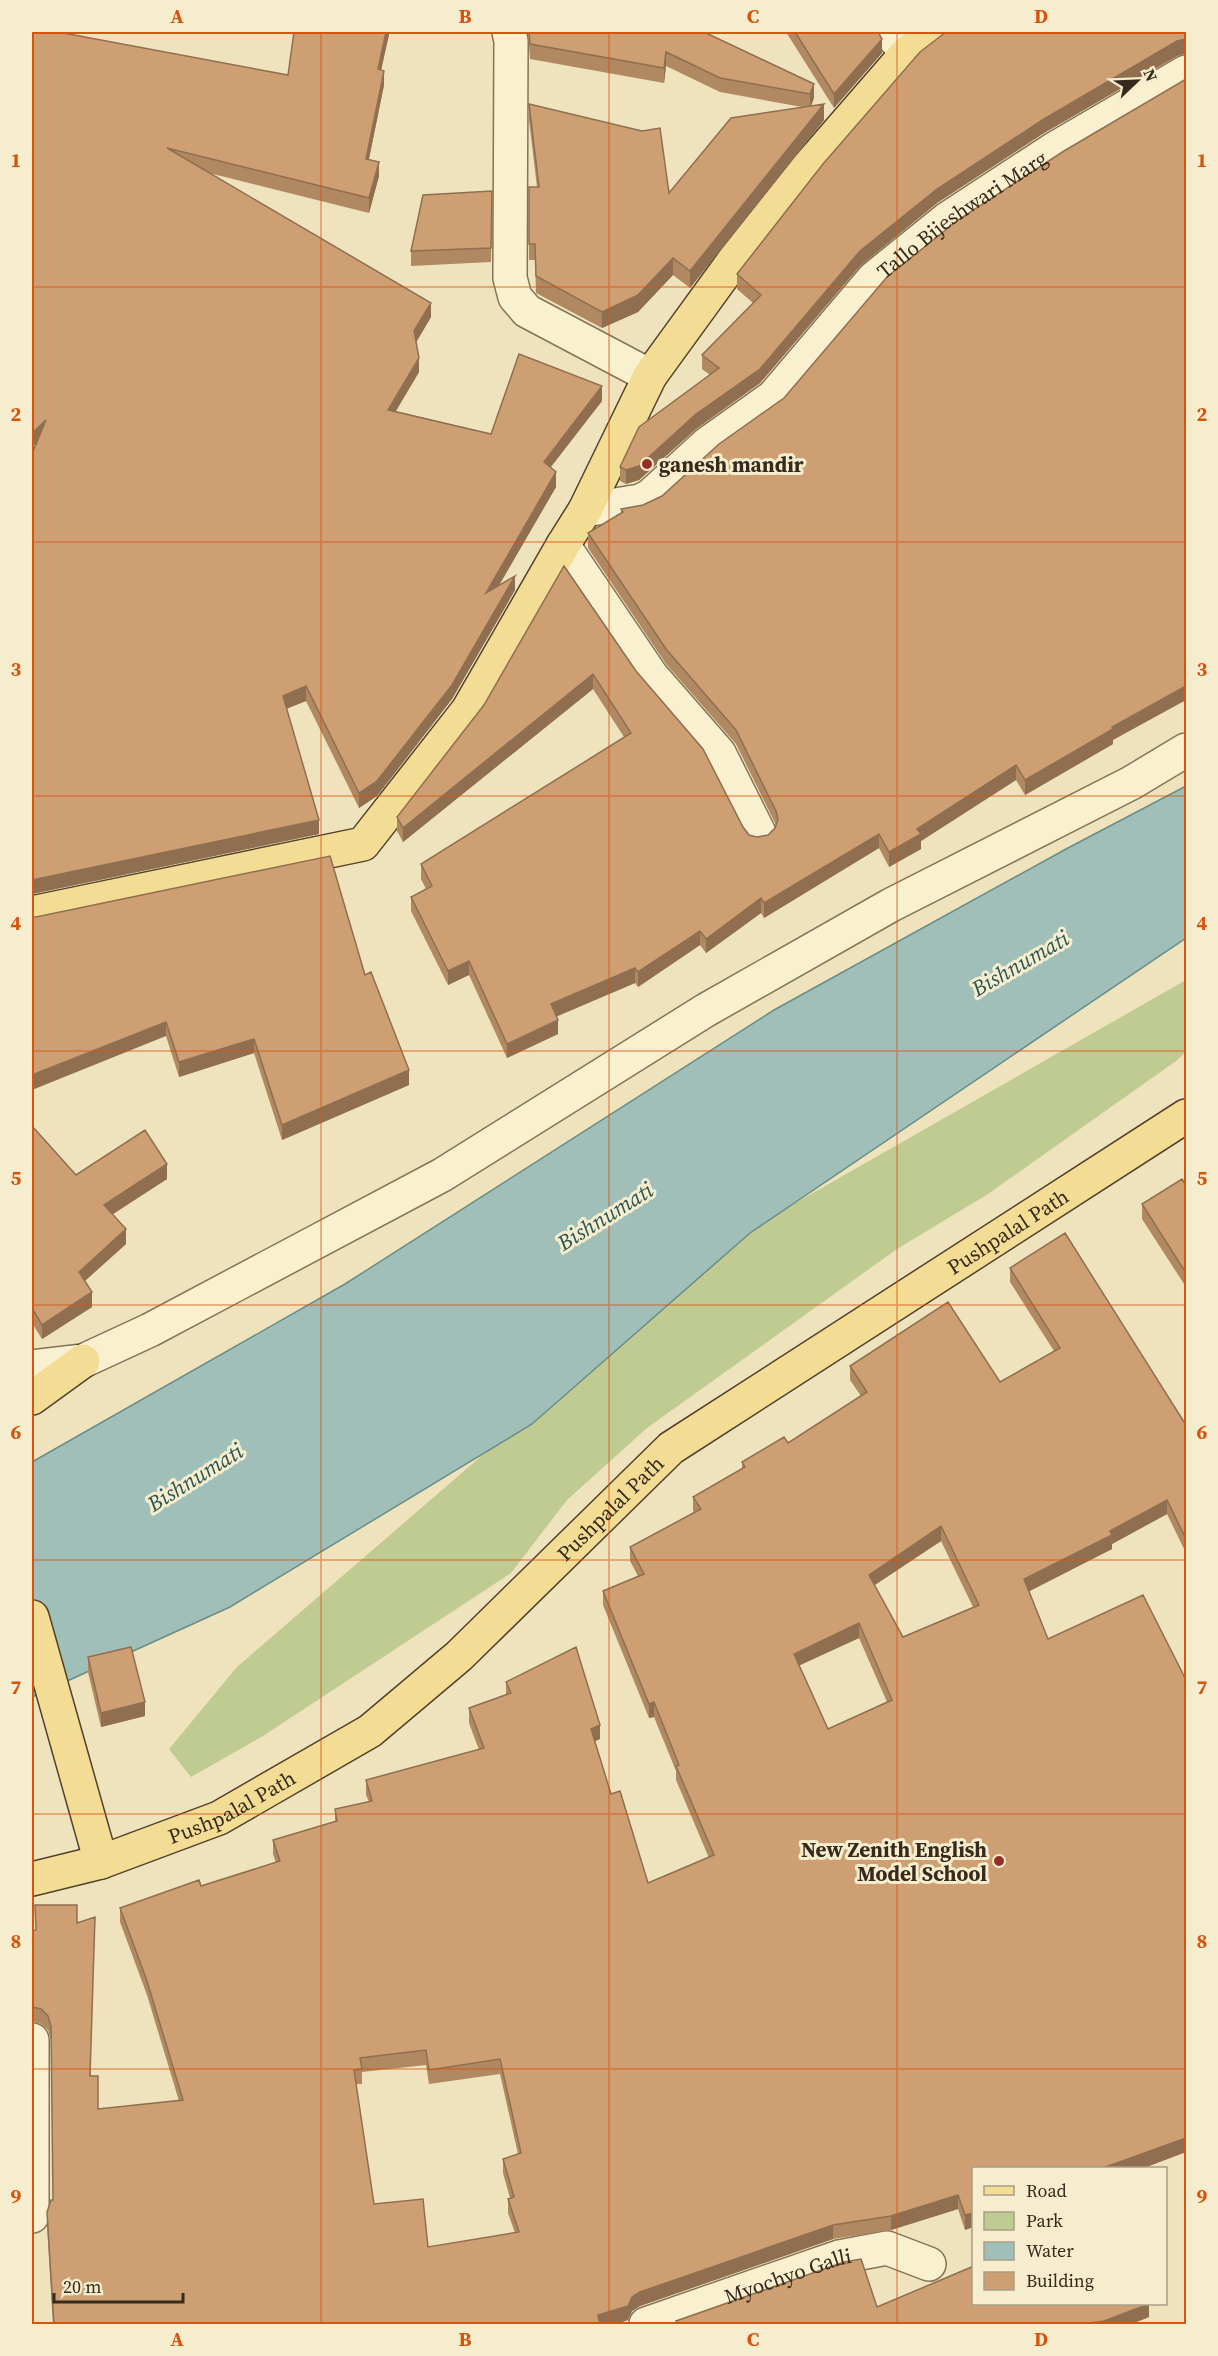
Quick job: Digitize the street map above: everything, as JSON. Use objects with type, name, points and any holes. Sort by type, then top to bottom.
[{"type":"main road","points":[[32,913],[363,844],[468,711],[585,510],[650,376],[750,240],[809,166],[898,42],[934,32]]},
{"type":"main road","name":"Pushpalal Path","points":[[32,1879],[101,1862],[219,1818],[370,1731],[459,1656],[671,1448],[1186,1116]]},
{"type":"main road","points":[[32,1398],[82,1361]]},
{"type":"main road","points":[[32,1617],[101,1862]]},
{"type":"street","points":[[509,32],[511,41],[510,278],[515,297],[527,311],[650,376]]},
{"type":"street","name":"Tallo Bijeshwari Marg","points":[[585,510],[640,501],[650,496],[707,444],[773,397],[874,278],[947,219],[1054,149],[1186,72]]},
{"type":"street","points":[[563,545],[651,675],[719,753],[759,833]]},
{"type":"street","points":[[32,1367],[82,1361],[150,1330],[442,1175],[706,1010],[891,905],[1131,783],[1186,750]]},
{"type":"street","points":[[32,2040],[32,2216]]},
{"type":"street","name":"Myochyo Galli","points":[[646,2325],[839,2257],[887,2248],[929,2264]]},
{"type":"green space","points":[[1186,980],[1186,1052],[1176,1061],[988,1194],[897,1249],[647,1428],[567,1500],[511,1573],[263,1736],[191,1777],[169,1749],[237,1667],[734,1238]]},
{"type":"water","name":"Bishnumati","points":[[1186,786],[1186,938],[750,1233],[532,1424],[230,1607],[32,1697],[32,1462],[345,1284],[774,1010],[1066,849]]},
{"type":"building","points":[[32,32],[58,32],[288,75],[294,32],[386,32],[378,69],[384,71],[366,159],[379,162],[369,198],[167,148],[431,303],[414,331],[419,358],[388,410],[491,434],[519,354],[602,386],[544,462],[556,472],[486,593],[515,576],[452,685],[377,781],[359,793],[306,686],[283,696],[319,820],[32,880],[32,454],[46,420],[32,433]]},
{"type":"building","points":[[529,32],[704,32],[814,84],[810,94],[720,78],[666,52],[664,68],[530,44]]},
{"type":"building","points":[[795,32],[878,32],[882,39],[834,94]]},
{"type":"building","points":[[946,32],[1186,32],[1186,39],[1177,41],[1044,119],[937,189],[860,251],[760,369],[696,414],[639,466],[626,470],[620,467],[639,427],[719,368],[702,355],[761,295],[737,274],[823,164],[920,52]]},
{"type":"building","points":[[1186,79],[1186,686],[1112,727],[1113,729],[1025,780],[1016,765],[917,829],[921,834],[889,852],[879,834],[764,903],[761,898],[706,939],[700,931],[638,972],[635,968],[551,1004],[558,1020],[507,1044],[469,961],[448,971],[411,897],[432,886],[421,864],[631,733],[593,674],[403,828],[397,817],[484,705],[564,566],[636,671],[703,749],[749,835],[757,837],[768,835],[775,828],[778,819],[776,811],[736,730],[666,649],[588,533],[623,512],[621,509],[643,505],[662,496],[719,444],[784,398],[887,277],[958,220],[1064,151]]},
{"type":"building","points":[[529,104],[642,131],[660,128],[669,193],[731,118],[824,104],[690,271],[673,258],[638,295],[602,312],[536,276],[535,244],[529,244],[529,187],[539,187]]},
{"type":"building","points":[[492,191],[491,248],[411,251],[423,195]]},
{"type":"building","points":[[330,856],[365,975],[371,972],[409,1070],[282,1125],[254,1039],[179,1062],[166,1022],[32,1075],[32,917]]},
{"type":"building","points":[[32,1126],[76,1175],[145,1130],[167,1164],[104,1205],[126,1229],[79,1272],[92,1292],[42,1325],[32,1308]]},
{"type":"building","points":[[1182,1179],[1186,1183],[1186,1273],[1142,1204]]},
{"type":"building","points":[[1065,1233],[1184,1422],[1186,1421],[1186,1539],[1167,1500],[1110,1531],[1112,1535],[1024,1579],[1048,1639],[1143,1595],[1186,1680],[1186,2138],[1106,2167],[972,2167],[972,2213],[965,2215],[958,2195],[891,2216],[833,2225],[640,2292],[632,2297],[628,2306],[598,2315],[600,2325],[54,2325],[47,2212],[53,2200],[51,2026],[48,2016],[41,2009],[32,2007],[32,1931],[36,1930],[35,1905],[77,1905],[77,1923],[95,1917],[90,2076],[98,2076],[98,2109],[183,2100],[147,1981],[120,1908],[199,1880],[201,1886],[280,1861],[273,1840],[337,1821],[335,1809],[372,1801],[366,1780],[484,1748],[469,1708],[511,1693],[506,1682],[576,1647],[600,1725],[591,1729],[611,1794],[620,1791],[648,1883],[714,1855],[676,1766],[679,1765],[654,1702],[649,1704],[603,1591],[644,1574],[630,1547],[701,1509],[693,1497],[745,1467],[742,1462],[784,1437],[788,1443],[867,1392],[850,1366],[948,1302],[1000,1382],[1060,1348],[1010,1268]],"holes":[[[941,1526],[979,1605],[903,1637],[869,1575]],[[859,1623],[892,1700],[828,1729],[794,1654]],[[426,2050],[429,2070],[500,2059],[521,2153],[503,2159],[514,2197],[508,2199],[519,2232],[428,2247],[423,2199],[374,2204],[354,2070],[362,2069],[360,2058]]]},
{"type":"building","points":[[131,1647],[145,1702],[101,1713],[88,1657]]},
{"type":"building","points":[[861,2259],[877,2307],[972,2267],[972,2305],[1146,2305],[1104,2321],[1090,2323],[1090,2325],[678,2325],[676,2321],[844,2262]]},
{"type":"place","name":"ganesh mandir","points":[[647,464]]},
{"type":"place","name":"New Zenith English Model School","points":[[999,1861]]}]
